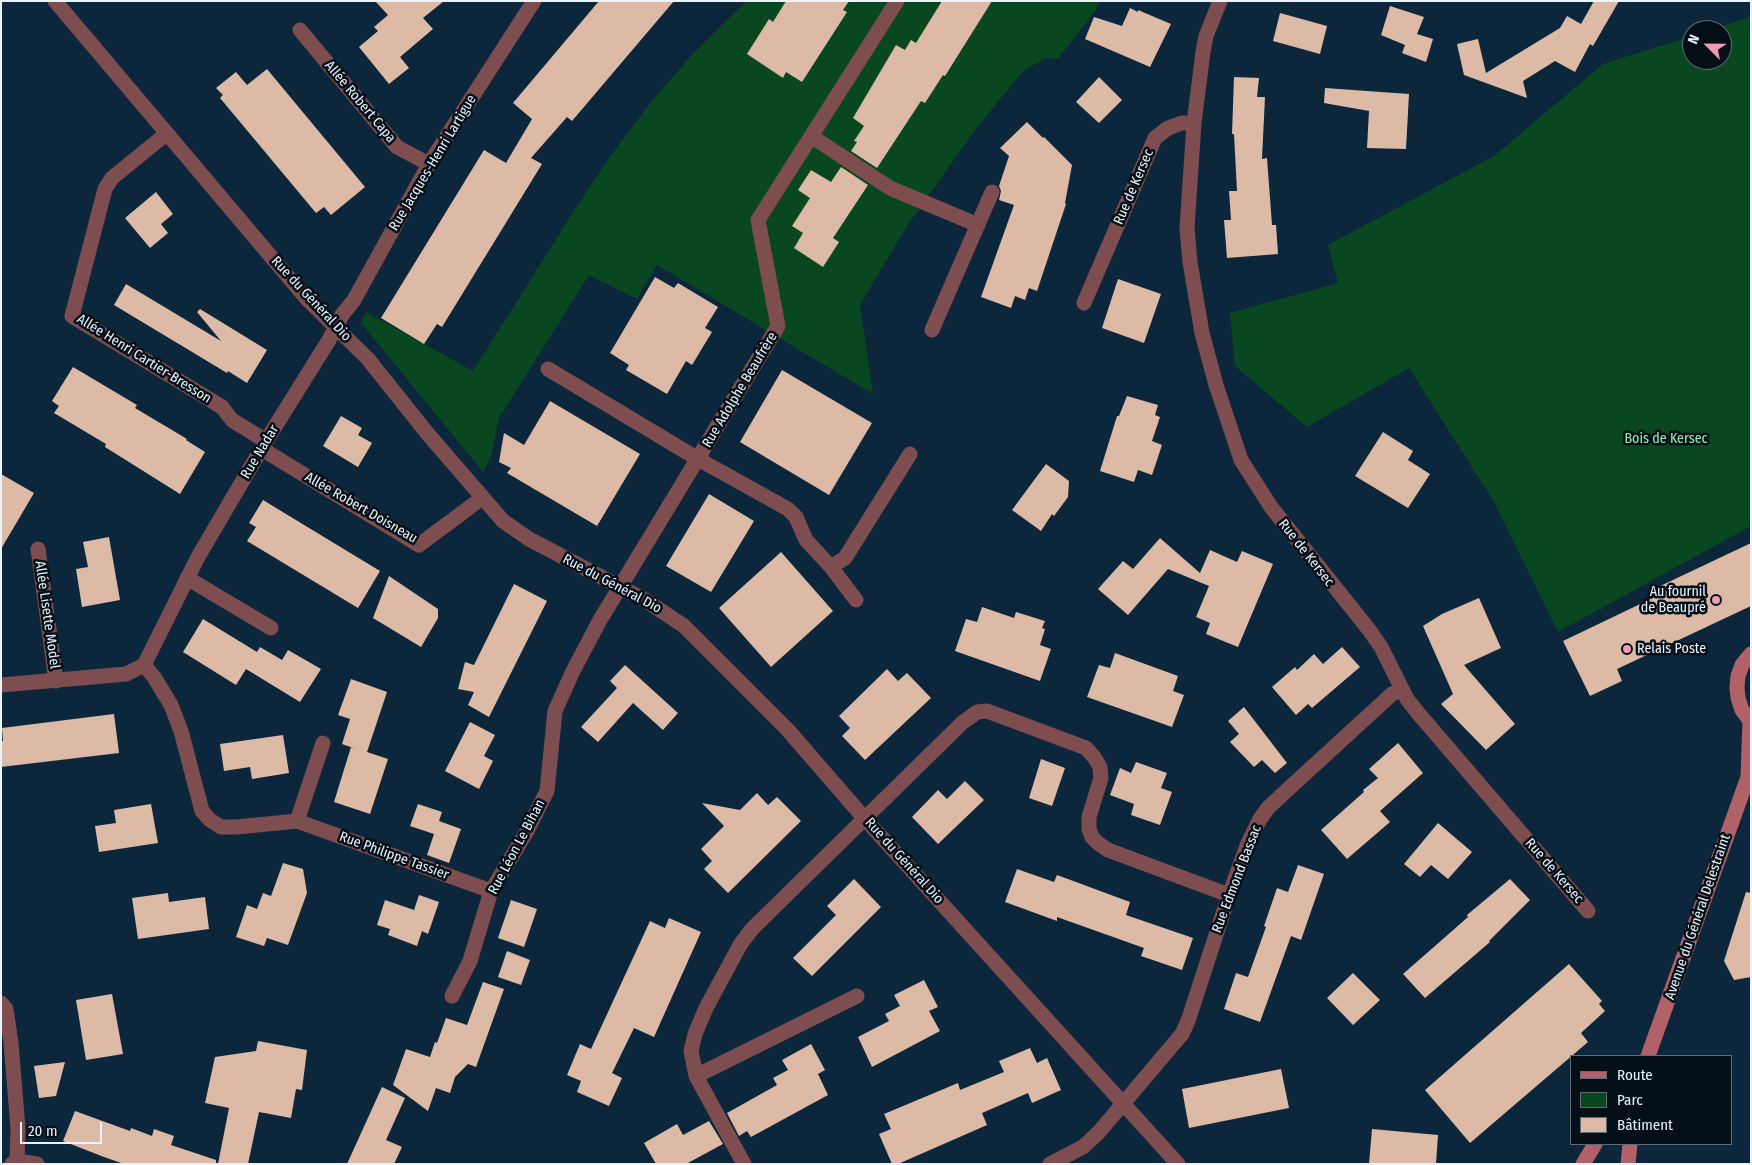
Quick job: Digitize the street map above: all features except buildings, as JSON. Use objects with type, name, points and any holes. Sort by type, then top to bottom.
[{"type":"street","name":"Rue du Général Dio","points":[[55,1],[306,298],[368,359],[427,433],[503,521],[528,540],[645,600],[684,626],[786,729],[865,819],[1178,1164]]},
{"type":"street","name":"Rue Jacques-Henri Lartigue","points":[[336,327],[354,300],[428,164],[534,1]]},
{"type":"street","name":"Rue Adolphe Beaufrère","points":[[619,588],[778,326],[758,220],[897,1]]},
{"type":"street","name":"Rue de Kersec","points":[[1220,1],[1206,36],[1203,52],[1194,123],[1187,228],[1190,262],[1202,333],[1216,385],[1241,460],[1271,507],[1370,631],[1381,648],[1402,690],[1418,713],[1588,911]]},
{"type":"street","name":"Allée Robert Capa","points":[[300,30],[397,147],[428,164]]},
{"type":"street","name":"Rue de Kersec","points":[[1084,303],[1154,138],[1168,128],[1182,123],[1194,123]]},
{"type":"street","name":"Allée Henri Cartier-Bresson","points":[[166,134],[112,178],[105,189],[72,316],[222,408],[232,420],[264,445]]},
{"type":"street","points":[[811,136],[890,188],[978,225]]},
{"type":"street","points":[[932,330],[992,192]]},
{"type":"street","name":"Rue Nadar","points":[[144,665],[187,578],[264,445],[336,327]]},
{"type":"street","points":[[548,369],[698,459],[788,509],[796,517],[806,540],[831,567],[856,600]]},
{"type":"street","name":"Allée Robert Doisneau","points":[[264,445],[419,545],[482,498]]},
{"type":"street","points":[[831,567],[845,558],[910,454]]},
{"type":"street","name":"Allée Lisette Model","points":[[38,549],[56,681]]},
{"type":"street","points":[[187,578],[271,628]]},
{"type":"street","name":"Rue Léon Le Bihan","points":[[452,996],[470,961],[492,891],[527,831],[547,791],[555,711],[573,671],[619,588]]},
{"type":"street","points":[[1750,722],[1742,710],[1737,687],[1742,665],[1751,654]]},
{"type":"street","points":[[1,686],[126,674],[144,665]]},
{"type":"street","name":"Rue Philippe Tassier","points":[[144,665],[154,677],[171,705],[181,731],[202,811],[210,820],[221,827],[297,821],[492,891]]},
{"type":"street","name":"Rue Edmond Bassac","points":[[1050,1164],[1082,1146],[1099,1132],[1182,1034],[1248,842],[1268,808],[1392,694],[1402,690]]},
{"type":"street","points":[[744,1164],[696,1076],[691,1051],[695,1034],[706,1008],[740,945],[752,930],[962,723],[977,712],[987,711],[1086,748],[1100,767],[1101,778],[1090,817],[1089,829],[1092,837],[1099,844],[1108,850],[1229,895]]},
{"type":"street","name":"Avenue du Général Delestraint","points":[[1648,1055],[1749,776],[1750,722]]},
{"type":"street","points":[[297,821],[323,743]]},
{"type":"street","points":[[696,1076],[857,996]]},
{"type":"street","points":[[1,1003],[6,1009],[18,1128],[14,1162],[37,1164]]},
{"type":"street","points":[[1583,1164],[1594,1145]]},
{"type":"street","points":[[1628,1164],[1630,1145]]},
{"type":"green space","points":[[747,1],[1099,1],[1095,11],[1058,59],[1046,58],[1023,71],[975,130],[907,226],[860,305],[873,394],[657,265],[637,299],[589,275],[499,418],[491,456],[483,472],[361,323],[366,312],[473,371],[609,158],[651,102],[691,56]]},
{"type":"green space","name":"Bois de Kersec","points":[[1751,17],[1751,526],[1558,632],[1494,502],[1409,368],[1307,427],[1235,366],[1230,313],[1338,283],[1328,245],[1494,156],[1603,64],[1682,39],[1682,70],[1732,70],[1732,23]]},
{"type":"place","name":"Au fournil de Beaupré","points":[[1716,600]]},
{"type":"place","name":"Relais Poste","points":[[1627,649]]}]
